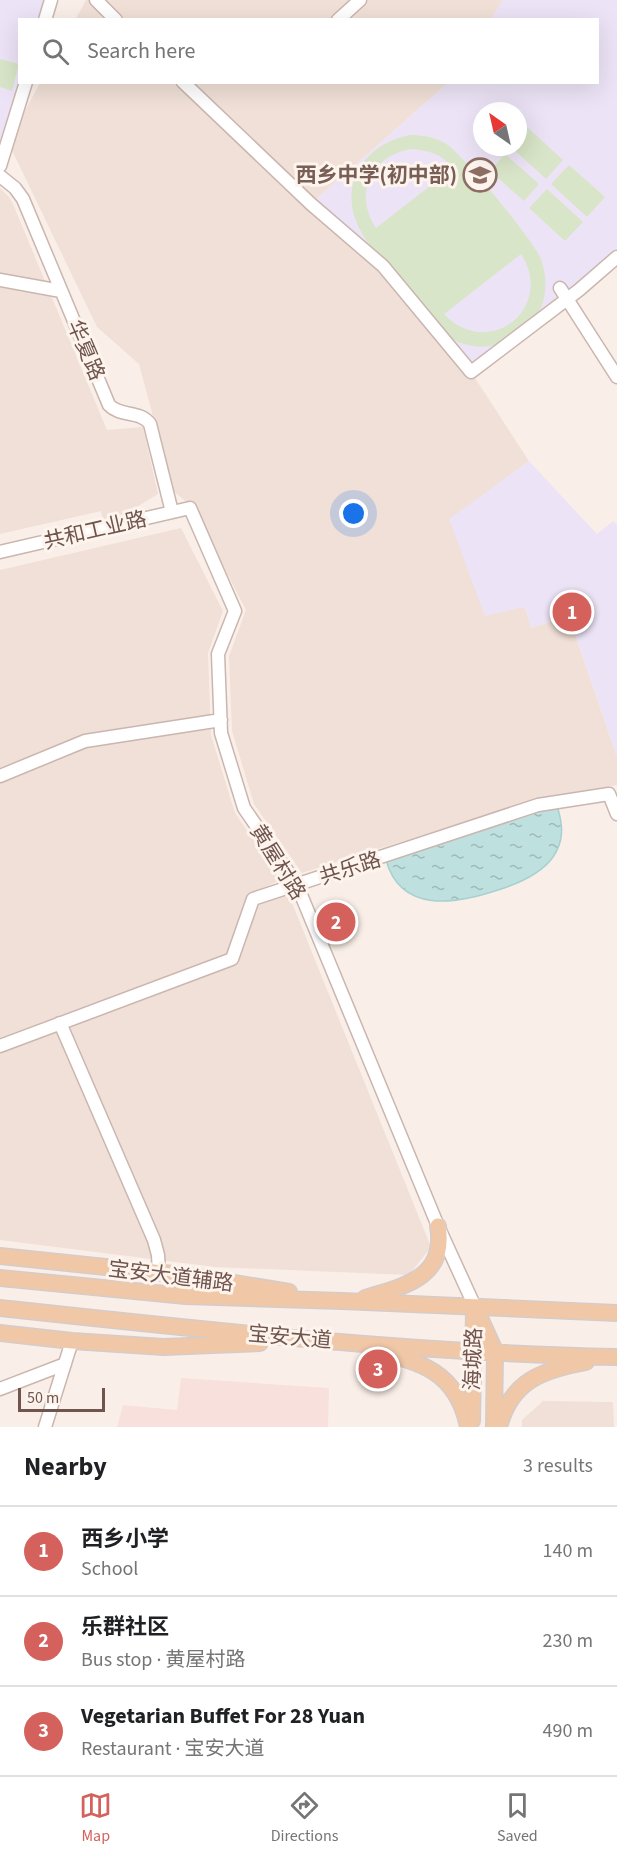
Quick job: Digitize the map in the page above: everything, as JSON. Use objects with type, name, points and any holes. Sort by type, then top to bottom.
[{"type":"main road","points":[[348,1301],[409,1283],[426,1272],[435,1261],[438,1250],[440,1237],[438,1226]]},
{"type":"main road","name":"宝安大道辅路","points":[[0,1256],[192,1276],[348,1301]]},
{"type":"main road","name":"宝安大道","points":[[0,1278],[186,1296],[617,1314]]},
{"type":"main road","points":[[528,1310],[617,1306]]},
{"type":"main road","name":"海城路","points":[[470,1427],[474,1307]]},
{"type":"main road","name":"海城路","points":[[474,1307],[495,1351],[494,1427]]},
{"type":"main road","name":"宝安大道","points":[[0,1308],[251,1335],[616,1357]]},
{"type":"main road","points":[[0,1333],[72,1341],[164,1347],[327,1340],[386,1354],[428,1368],[449,1383],[457,1394],[470,1427]]},
{"type":"main road","points":[[499,1427],[507,1404],[523,1384],[535,1377],[569,1365],[616,1357]]},
{"type":"street","points":[[46,18],[51,0]]},
{"type":"street","points":[[96,0],[114,18]]},
{"type":"street","points":[[340,18],[360,0]]},
{"type":"street","points":[[0,166],[25,84]]},
{"type":"street","points":[[185,84],[311,204],[383,266],[471,372],[563,294],[617,257]]},
{"type":"street","name":"华夏路","points":[[0,176],[15,188],[23,199],[109,405],[113,409],[140,415],[150,424],[172,512]]},
{"type":"street","points":[[0,280],[61,291]]},
{"type":"street","points":[[563,294],[617,377]]},
{"type":"street","name":"共和工业路","points":[[0,552],[190,508]]},
{"type":"street","name":"黄屋村路","points":[[190,508],[235,611],[218,654],[221,733],[244,808],[297,885],[438,1226],[474,1307]]},
{"type":"street","points":[[0,776],[85,741],[221,720]]},
{"type":"street","name":"共乐路","points":[[0,1046],[232,959],[253,899],[538,805],[609,794],[617,814]]},
{"type":"street","points":[[60,1023],[153,1240],[158,1255],[159,1273]]},
{"type":"street","points":[[45,1427],[72,1341]]},
{"type":"street","points":[[0,1389],[65,1364]]},
{"type":"shaded area","points":[[0,0],[51,0],[45,18],[18,18],[18,84],[26,84],[8,142],[0,139]]},
{"type":"shaded area","points":[[86,0],[503,0],[492,18],[76,18]]},
{"type":"shaded area","name":"西乡中学(初中部)","points":[[503,0],[617,0],[617,249],[579,290],[471,372],[383,266],[311,204],[447,84],[599,84],[599,18],[492,18]]},
{"type":"shaded area","points":[[39,84],[447,84],[311,204],[383,266],[471,372],[529,461],[449,520],[525,607],[531,628],[569,616],[617,757],[617,785],[536,799],[302,873],[254,804],[232,731],[229,656],[246,610],[193,507],[173,491],[139,364],[97,327],[8,142]]},
{"type":"shaded area","points":[[0,188],[13,204],[107,430],[143,427],[158,494],[125,514],[103,520],[101,511],[0,534]]},
{"type":"shaded area","points":[[529,461],[597,534],[613,521],[617,525],[617,757],[569,616],[531,628],[525,607],[485,616],[449,519]]},
{"type":"shaded area","points":[[181,528],[223,611],[208,653],[211,735],[235,813],[281,880],[248,894],[227,953],[0,1038],[0,570]]},
{"type":"shaded area","points":[[288,893],[431,1247],[409,1275],[215,1267],[0,1240],[0,1053],[238,964],[259,904]]},
{"type":"shaded area","points":[[181,1378],[329,1388],[328,1427],[117,1427],[123,1405],[177,1410]]},
{"type":"shaded area","points":[[543,1401],[613,1402],[614,1427],[522,1427],[522,1420]]},
{"type":"green space","points":[[0,59],[18,64],[12,91],[0,87]]},
{"type":"green space","points":[[527,127],[563,160],[546,179],[521,156],[527,156]]},
{"type":"green space","points":[[419,135],[445,143],[496,197],[540,257],[545,273],[541,308],[527,323],[505,340],[485,347],[456,341],[443,333],[424,313],[362,234],[353,210],[354,180],[360,167],[369,156],[394,139]],"holes":[[[411,149],[434,154],[444,159],[453,168],[376,228],[369,215],[366,202],[366,189],[370,178],[385,159]],[[521,254],[530,274],[530,293],[524,309],[512,322],[497,330],[480,332],[461,327],[444,314]]]},
{"type":"green space","points":[[503,156],[507,156],[539,184],[524,201],[490,171]]},
{"type":"green space","points":[[569,165],[605,197],[587,217],[551,184]]},
{"type":"green space","points":[[547,189],[583,222],[565,241],[529,208]]},
{"type":"water","points":[[558,809],[562,827],[561,839],[557,851],[548,863],[521,881],[482,895],[448,901],[417,897],[404,889],[393,877],[386,860],[541,810]]},
{"type":"place","name":"西乡中学(初中部)","points":[[480,175]]},
{"type":"place","name":"西乡小学","points":[[572,612]]},
{"type":"place","name":"乐群社区","points":[[336,922]]},
{"type":"place","name":"Vegetarian Buffet For 28 Yuan","points":[[378,1369]]}]
